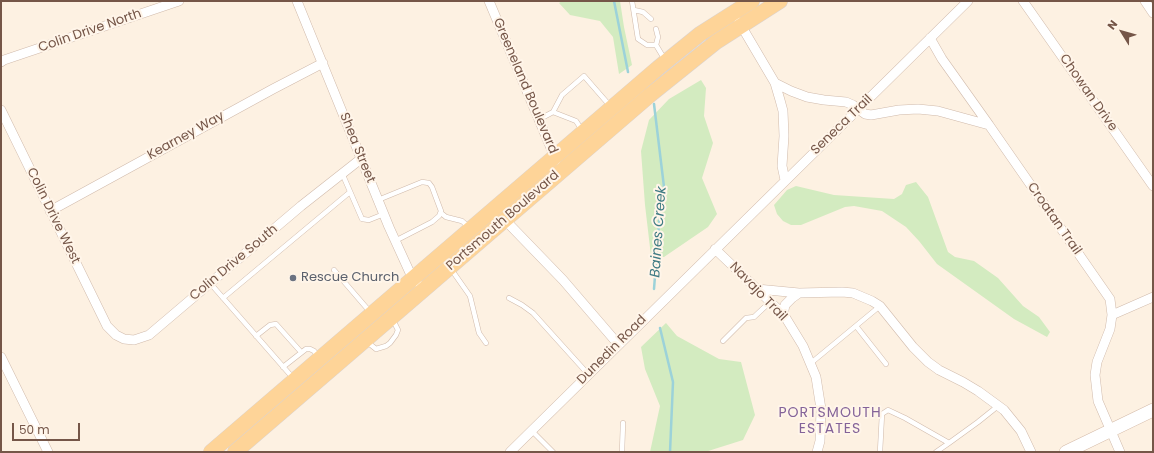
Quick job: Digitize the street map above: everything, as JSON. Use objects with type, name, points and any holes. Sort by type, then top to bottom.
[{"type":"main road","name":"Portsmouth Boulevard","points":[[211,452],[666,62],[700,34],[752,1]]},
{"type":"main road","name":"Portsmouth Boulevard","points":[[235,452],[696,57],[716,42],[780,1]]},
{"type":"street","name":"Colin Drive North","points":[[1,62],[179,1]]},
{"type":"street","name":"Shea Street","points":[[297,1],[395,241],[410,272],[424,291]]},
{"type":"street","name":"Greeneland Boulevard","points":[[489,1],[561,172]]},
{"type":"street","name":"Seneca Trail","points":[[716,249],[968,1]]},
{"type":"street","name":"Chowan Drive","points":[[1023,1],[1153,186]]},
{"type":"street","points":[[1145,1],[1153,13]]},
{"type":"street","points":[[734,13],[775,83],[783,111],[784,136],[782,166],[786,180]]},
{"type":"street","name":"Croatan Trail","points":[[930,38],[942,59],[1110,299],[1112,315]]},
{"type":"street","name":"Kearney Way","points":[[50,210],[323,63]]},
{"type":"street","points":[[775,83],[807,97],[846,102],[871,116],[899,110],[938,110],[988,125]]},
{"type":"street","name":"Colin Drive West","points":[[1,110],[104,321]]},
{"type":"street","name":"Colin Drive South","points":[[104,321],[110,330],[124,339],[134,340],[149,335],[301,206],[362,158]]},
{"type":"street","points":[[505,220],[563,280],[618,344]]},
{"type":"street","name":"Navajo Trail","points":[[716,249],[784,315],[803,346],[811,363],[819,391],[821,409],[820,441],[817,452]]},
{"type":"street","name":"Dunedin Road","points":[[510,452],[716,249]]},
{"type":"street","points":[[757,289],[799,293],[853,293],[880,306],[913,347],[928,362],[939,370],[978,391],[998,406],[1013,420],[1021,431],[1031,452]]},
{"type":"street","points":[[784,315],[786,305],[799,293]]},
{"type":"street","points":[[1120,452],[1098,401],[1095,375],[1099,354],[1110,330],[1112,315],[1153,297]]},
{"type":"street","points":[[1,357],[48,452]]},
{"type":"street","points":[[1066,452],[1153,410]]},
{"type":"lane","points":[[632,1],[638,39],[647,45],[656,45]]},
{"type":"lane","points":[[634,10],[643,12],[651,19]]},
{"type":"lane","points":[[656,29],[658,37],[656,45],[666,62]]},
{"type":"lane","points":[[538,120],[553,112],[562,95],[584,76],[612,108]]},
{"type":"lane","points":[[553,112],[576,121],[584,132]]},
{"type":"lane","points":[[342,173],[362,219],[369,220],[384,214]]},
{"type":"lane","points":[[378,200],[425,182],[432,187],[441,213],[446,217],[462,221],[471,229]]},
{"type":"lane","points":[[223,298],[350,192]]},
{"type":"lane","points":[[395,241],[432,222],[441,213]]},
{"type":"lane","points":[[450,268],[470,296],[479,333],[486,342]]},
{"type":"lane","points":[[334,270],[372,314]]},
{"type":"lane","points":[[210,283],[295,380]]},
{"type":"lane","points":[[509,298],[522,304],[533,312],[588,374]]},
{"type":"lane","points":[[723,341],[746,318],[754,317],[770,302]]},
{"type":"lane","points":[[811,363],[880,306]]},
{"type":"lane","points":[[256,336],[270,325],[276,324],[301,352]]},
{"type":"lane","points":[[856,326],[886,364]]},
{"type":"lane","points":[[283,367],[306,349],[310,349],[320,358]]},
{"type":"lane","points":[[936,452],[998,406]]},
{"type":"lane","points":[[880,452],[882,414],[888,410],[949,443]]},
{"type":"lane","points":[[622,452],[623,423]]},
{"type":"lane","points":[[532,431],[553,452]]},
{"type":"green space","points":[[562,1],[620,1],[632,65],[619,74],[613,37],[600,21],[570,15],[559,3]]},
{"type":"green space","points":[[701,80],[706,88],[704,116],[713,143],[702,178],[717,214],[708,227],[664,257],[651,256],[641,151],[649,120],[669,99]]},
{"type":"green space","points":[[916,182],[928,197],[948,252],[955,257],[974,261],[998,278],[1023,306],[1039,317],[1050,332],[1047,337],[1014,319],[937,264],[906,227],[882,211],[854,206],[845,207],[801,225],[791,225],[783,221],[777,214],[774,205],[787,190],[796,186],[834,195],[894,199],[902,194],[906,185]]},
{"type":"green space","points":[[666,323],[677,336],[719,359],[741,362],[755,415],[743,440],[705,452],[650,452],[660,406],[645,369],[641,347]]},
{"type":"waterway","name":"Baines Creek","points":[[614,1],[628,72]]},
{"type":"waterway","name":"Baines Creek","points":[[654,104],[664,187],[660,211],[654,289]]},
{"type":"waterway","name":"Baines Creek","points":[[660,328],[673,382],[670,452]]},
{"type":"place","name":"Rescue Church","points":[[293,278]]},
{"type":"district","name":"PORTSMOUTH ESTATES","points":[[830,422]]}]
